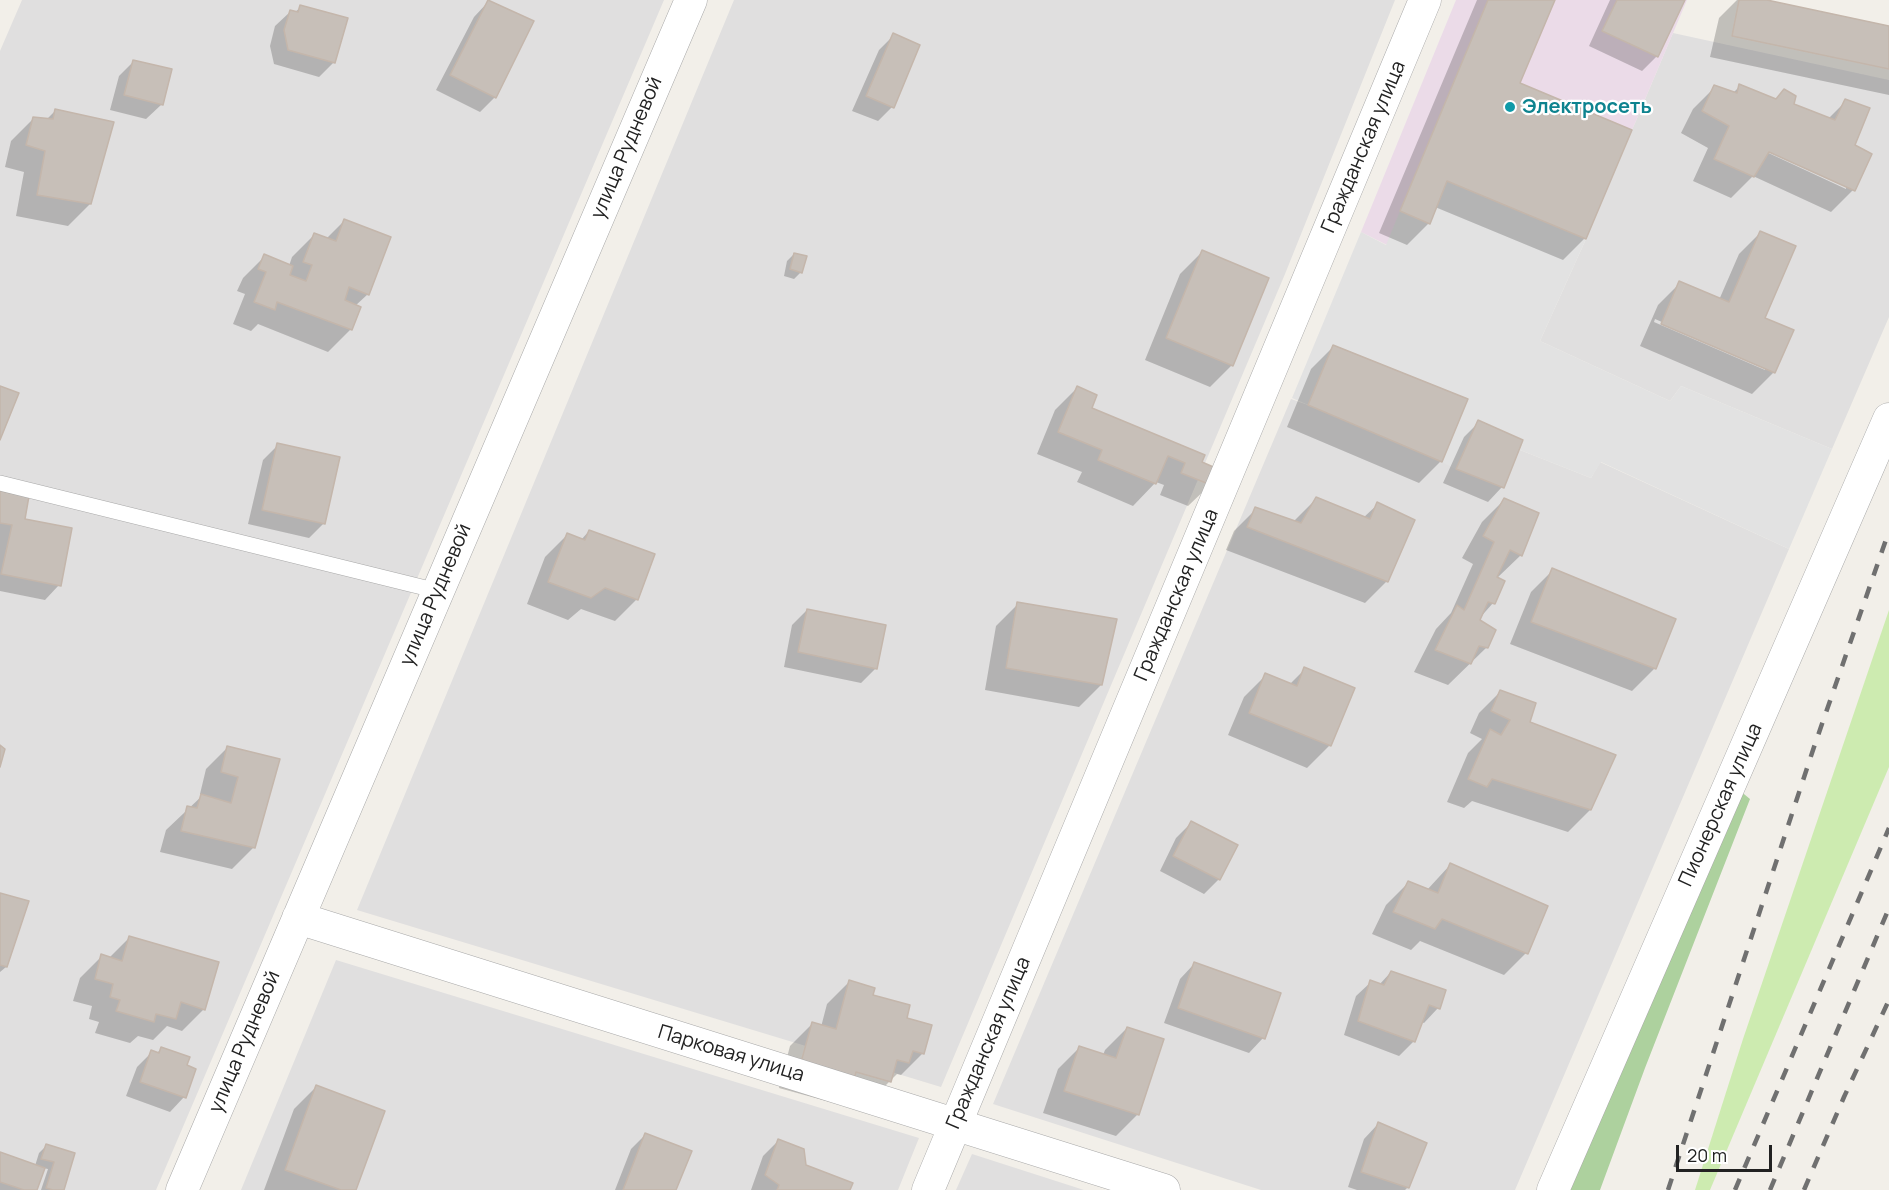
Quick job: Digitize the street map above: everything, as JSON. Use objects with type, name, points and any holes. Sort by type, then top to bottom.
[{"type":"street","name":"улица Рудневой","points":[[182,1190],[691,0]]},
{"type":"street","name":"Гражданская улица","points":[[928,1190],[1425,0]]},
{"type":"street","name":"Пионерская улица","points":[[1553,1190],[1889,419]]},
{"type":"street","name":"Парковая улица","points":[[298,918],[1164,1190]]},
{"type":"lane","points":[[0,483],[438,591]]},
{"type":"shaded area","points":[[22,0],[664,0],[156,1190],[0,1190],[0,51]]},
{"type":"shaded area","points":[[734,0],[1395,0],[1285,274],[941,1087],[357,910]]},
{"type":"shaded area","points":[[1456,0],[1687,0],[1586,239],[1447,181],[1430,224],[1387,245],[1361,232]]},
{"type":"shaded area","points":[[1673,33],[1889,80],[1889,317],[1832,449],[1681,386],[1670,401],[1540,341]]},
{"type":"shaded area","points":[[1447,181],[1586,239],[1540,341],[1670,401],[1681,386],[1832,449],[1789,549],[1601,462],[1591,478],[1520,450],[1524,440],[1479,420],[1456,469],[1442,462],[1468,399],[1333,345],[1308,405],[1292,398],[1361,232],[1386,245],[1400,211],[1430,223]]},
{"type":"shaded area","points":[[1333,345],[1468,399],[1442,461],[1456,468],[1478,420],[1524,441],[1520,450],[1591,478],[1600,462],[1789,549],[1515,1190],[1261,1190],[993,1104],[1291,399],[1308,405]]},
{"type":"shaded area","points":[[336,960],[919,1138],[898,1190],[241,1190]]},
{"type":"shaded area","points":[[972,1154],[1084,1190],[956,1190]]},
{"type":"green space","points":[[1889,610],[1889,767],[1710,1190],[1695,1190],[1743,1039]]},
{"type":"green space","points":[[1739,790],[1750,799],[1600,1190],[1569,1190]]},
{"type":"building","points":[[488,0],[534,21],[496,98],[450,75]]},
{"type":"building","name":"Электросеть","points":[[1488,0],[1555,0],[1520,83],[1632,130],[1586,239],[1447,181],[1430,224],[1400,211]]},
{"type":"building","points":[[1617,0],[1685,0],[1658,57],[1602,31]]},
{"type":"building","points":[[1739,0],[1767,0],[1889,26],[1889,69],[1732,36]]},
{"type":"building","points":[[300,5],[348,18],[335,63],[288,50],[284,30],[290,10],[298,12]]},
{"type":"building","points":[[893,33],[920,45],[894,108],[866,96]]},
{"type":"building","points":[[133,60],[172,69],[163,105],[124,95]]},
{"type":"building","points":[[1739,84],[1776,99],[1784,89],[1796,96],[1794,104],[1835,120],[1845,99],[1870,108],[1855,145],[1872,154],[1855,191],[1769,152],[1754,177],[1714,159],[1729,126],[1702,111],[1714,85],[1737,93]]},
{"type":"building","points":[[55,109],[114,122],[91,204],[37,195],[45,151],[26,145],[33,117],[53,119]]},
{"type":"building","points":[[344,219],[391,237],[369,295],[349,287],[345,300],[361,307],[352,330],[277,302],[275,310],[254,302],[266,272],[258,269],[264,254],[293,266],[290,275],[306,281],[312,265],[303,262],[314,233],[336,241]]},
{"type":"building","points":[[1760,231],[1796,246],[1765,318],[1794,330],[1775,373],[1661,324],[1679,281],[1729,302]]},
{"type":"building","points":[[1202,250],[1269,278],[1233,366],[1166,338]]},
{"type":"building","points":[[794,253],[807,256],[802,273],[790,269]]},
{"type":"building","points":[[1333,345],[1468,399],[1442,462],[1308,405]]},
{"type":"building","points":[[0,386],[19,393],[0,440]]},
{"type":"building","points":[[1077,386],[1097,395],[1092,408],[1205,455],[1202,462],[1218,469],[1211,485],[1181,473],[1185,463],[1168,456],[1156,484],[1098,460],[1102,450],[1058,432]]},
{"type":"building","points":[[1478,420],[1523,440],[1504,488],[1456,469]]},
{"type":"building","points":[[277,443],[340,457],[325,524],[262,510]]},
{"type":"building","points":[[0,491],[29,496],[25,519],[72,528],[61,586],[1,574],[12,525],[0,523]]},
{"type":"building","points":[[1316,497],[1370,519],[1377,502],[1415,520],[1388,582],[1247,527],[1255,507],[1301,523]]},
{"type":"building","points":[[1504,498],[1539,513],[1522,556],[1510,550],[1497,577],[1505,581],[1495,604],[1488,602],[1480,620],[1496,630],[1488,648],[1479,646],[1471,664],[1435,650],[1457,605],[1464,610],[1494,542],[1483,536]]},
{"type":"building","points":[[589,530],[655,554],[638,600],[605,588],[591,598],[548,582],[567,533],[585,540]]},
{"type":"building","points":[[1552,568],[1676,619],[1656,669],[1531,622]]},
{"type":"building","points":[[1017,602],[1117,619],[1102,685],[1006,668]]},
{"type":"building","points":[[807,609],[886,625],[877,669],[798,652]]},
{"type":"building","points":[[1304,667],[1355,688],[1331,746],[1249,713],[1265,673],[1297,686]]},
{"type":"building","points":[[1500,690],[1536,703],[1530,722],[1616,755],[1591,810],[1492,779],[1487,787],[1468,779],[1490,729],[1501,735],[1510,720],[1491,711]]},
{"type":"building","points":[[0,745],[5,749],[0,767]]},
{"type":"building","points":[[227,746],[280,759],[255,848],[181,831],[187,806],[197,808],[201,794],[231,803],[238,777],[221,772]]},
{"type":"building","points":[[1191,821],[1238,845],[1220,880],[1173,856]]},
{"type":"building","points":[[1450,863],[1548,906],[1528,954],[1442,919],[1435,929],[1393,912],[1408,881],[1438,893]]},
{"type":"building","points":[[0,893],[29,901],[7,967],[0,965]]},
{"type":"building","points":[[129,936],[219,962],[205,1010],[181,1002],[176,1019],[156,1014],[154,1022],[116,1011],[120,1000],[110,997],[113,984],[95,979],[101,954],[122,961]]},
{"type":"building","points":[[1194,962],[1281,993],[1265,1039],[1178,1008]]},
{"type":"building","points":[[1391,971],[1446,990],[1440,1009],[1429,1005],[1415,1042],[1358,1021],[1370,980],[1384,985]]},
{"type":"building","points":[[849,980],[875,988],[873,995],[910,1005],[907,1018],[932,1025],[924,1054],[913,1051],[909,1063],[897,1060],[891,1082],[856,1072],[854,1081],[800,1066],[812,1022],[836,1029]]},
{"type":"building","points":[[1127,1027],[1164,1039],[1139,1115],[1064,1091],[1079,1046],[1116,1058]]},
{"type":"building","points":[[161,1047],[190,1057],[187,1065],[196,1069],[186,1098],[140,1082],[151,1050],[159,1053]]},
{"type":"building","points":[[316,1085],[385,1111],[356,1190],[341,1190],[285,1170]]},
{"type":"building","points":[[1378,1122],[1427,1143],[1409,1188],[1361,1172]]},
{"type":"building","points":[[645,1133],[692,1151],[676,1190],[623,1190]]},
{"type":"building","points":[[778,1139],[804,1149],[806,1165],[853,1183],[850,1190],[777,1190],[779,1185],[765,1175]]},
{"type":"building","points":[[46,1144],[75,1153],[64,1190],[46,1188],[54,1162],[41,1159]]},
{"type":"building","points":[[0,1152],[45,1168],[37,1190],[24,1190],[0,1182]]},
{"type":"railway","points":[[1668,1190],[1814,747],[1889,531]]},
{"type":"railway","points":[[1735,1190],[1889,828]]},
{"type":"railway","points":[[1770,1190],[1889,908]]},
{"type":"railway","points":[[1804,1190],[1889,1000]]},
{"type":"place","name":"Электросеть","points":[[1510,107]]}]
